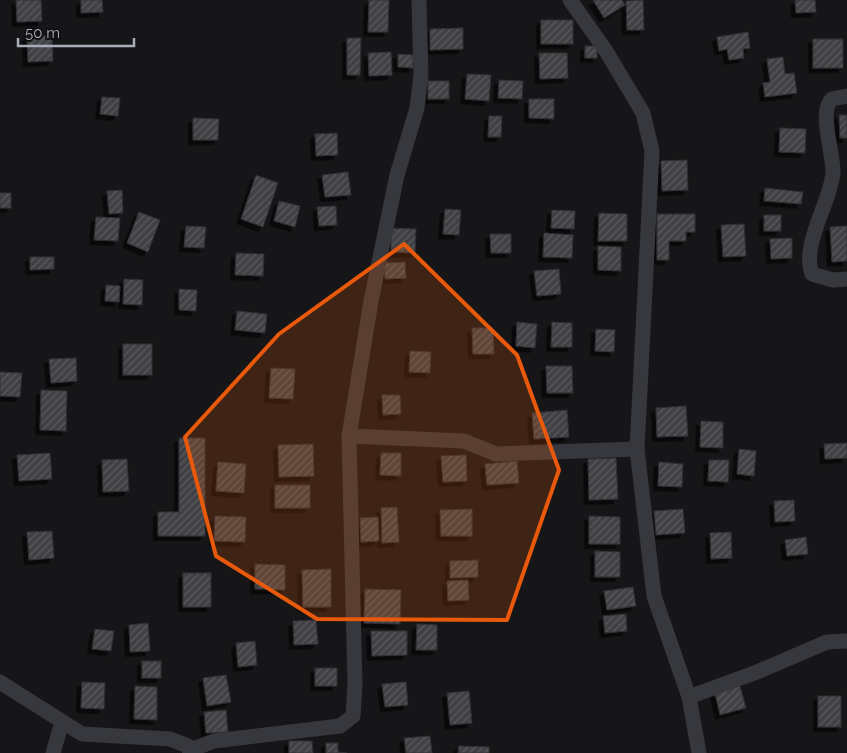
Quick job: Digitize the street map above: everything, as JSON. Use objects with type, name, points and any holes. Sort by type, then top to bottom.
[{"type":"street","points":[[0,682],[82,734],[170,739],[188,746],[190,752],[214,741],[340,726],[352,716],[355,685],[349,436],[371,301],[397,175],[417,108],[421,75],[419,0]]},
{"type":"street","points":[[570,0],[606,51],[643,113],[652,151],[637,449],[654,596],[689,697],[699,753]]},
{"type":"street","points":[[847,96],[832,99],[826,109],[833,173],[810,251],[809,266],[812,274],[819,277],[847,279]]},
{"type":"street","points":[[349,436],[464,441],[496,454],[637,449]]},
{"type":"street","points":[[689,697],[757,672],[827,642],[847,641]]},
{"type":"street","points":[[53,753],[62,722]]},
{"type":"highlighted area","points":[[404,244],[517,355],[559,470],[507,620],[317,619],[216,556],[185,437],[279,334]]},
{"type":"building","points":[[16,0],[41,0],[42,21],[17,22]]},
{"type":"building","points":[[81,0],[102,0],[103,12],[81,13]]},
{"type":"building","points":[[369,0],[389,0],[388,32],[368,32]]},
{"type":"building","points":[[593,0],[622,0],[625,5],[604,18]]},
{"type":"building","points":[[643,0],[644,30],[627,30],[626,1]]},
{"type":"building","points":[[795,0],[815,0],[816,12],[796,13]]},
{"type":"building","points":[[541,20],[573,20],[573,44],[541,44]]},
{"type":"building","points":[[463,28],[463,49],[430,50],[430,29]]},
{"type":"building","points":[[748,32],[750,48],[743,49],[744,58],[729,60],[727,49],[719,51],[717,37]]},
{"type":"building","points":[[52,35],[53,61],[28,62],[27,37]]},
{"type":"building","points":[[347,38],[361,38],[360,75],[347,75]]},
{"type":"building","points":[[813,39],[843,39],[843,68],[813,68]]},
{"type":"building","points":[[585,46],[597,46],[597,58],[585,58]]},
{"type":"building","points":[[391,52],[392,75],[369,76],[368,53]]},
{"type":"building","points":[[539,53],[567,53],[568,78],[540,79]]},
{"type":"building","points":[[398,54],[413,55],[413,68],[398,67]]},
{"type":"building","points":[[783,57],[785,74],[794,73],[797,93],[765,97],[763,83],[770,82],[767,59]]},
{"type":"building","points":[[467,74],[491,75],[489,101],[465,99]]},
{"type":"building","points":[[499,80],[523,81],[522,99],[498,98]]},
{"type":"building","points":[[428,81],[449,81],[449,99],[428,99]]},
{"type":"building","points":[[102,97],[120,98],[118,116],[100,114]]},
{"type":"building","points":[[529,99],[554,99],[554,119],[529,118]]},
{"type":"building","points":[[839,115],[847,115],[847,138],[840,138]]},
{"type":"building","points":[[489,116],[502,116],[501,137],[488,137]]},
{"type":"building","points":[[193,118],[219,119],[218,140],[193,140]]},
{"type":"building","points":[[780,128],[806,129],[805,153],[779,152]]},
{"type":"building","points":[[337,133],[338,155],[316,156],[315,134]]},
{"type":"building","points":[[687,160],[688,190],[662,191],[661,161]]},
{"type":"building","points":[[348,172],[351,195],[325,197],[322,175]]},
{"type":"building","points":[[256,175],[278,183],[263,227],[241,219]]},
{"type":"building","points":[[765,188],[803,192],[801,204],[764,201]]},
{"type":"building","points":[[122,190],[123,213],[109,214],[107,191]]},
{"type":"building","points":[[0,193],[11,193],[11,208],[0,208]]},
{"type":"building","points":[[279,201],[300,206],[295,227],[274,221]]},
{"type":"building","points":[[336,206],[337,225],[319,226],[317,207]]},
{"type":"building","points":[[445,209],[461,210],[459,235],[443,234]]},
{"type":"building","points":[[552,210],[575,211],[574,229],[551,228]]},
{"type":"building","points":[[139,212],[160,220],[148,252],[127,243]]},
{"type":"building","points":[[599,213],[627,214],[627,241],[598,241]]},
{"type":"building","points":[[657,214],[695,214],[695,232],[686,232],[686,241],[669,241],[669,260],[657,260]]},
{"type":"building","points":[[764,215],[781,215],[781,231],[764,231]]},
{"type":"building","points":[[96,217],[120,218],[118,241],[94,240]]},
{"type":"building","points":[[744,224],[746,256],[723,257],[721,225]]},
{"type":"building","points":[[186,226],[206,227],[204,248],[184,247]]},
{"type":"building","points":[[847,226],[847,261],[832,262],[830,227]]},
{"type":"building","points":[[391,228],[416,229],[415,253],[391,252]]},
{"type":"building","points":[[544,233],[573,235],[572,258],[543,257]]},
{"type":"building","points":[[490,234],[511,234],[511,253],[491,253]]},
{"type":"building","points":[[792,238],[792,258],[771,259],[770,239]]},
{"type":"building","points":[[598,246],[621,247],[621,271],[598,270]]},
{"type":"building","points":[[236,253],[264,254],[263,276],[235,275]]},
{"type":"building","points":[[30,257],[54,257],[54,269],[30,270]]},
{"type":"building","points":[[405,262],[406,278],[385,279],[384,263]]},
{"type":"building","points":[[559,269],[561,294],[537,296],[534,271]]},
{"type":"building","points":[[124,279],[143,280],[142,305],[123,304]]},
{"type":"building","points":[[106,285],[120,286],[119,302],[105,301]]},
{"type":"building","points":[[179,289],[197,290],[196,311],[179,310]]},
{"type":"building","points":[[237,311],[267,314],[265,333],[235,330]]},
{"type":"building","points":[[517,322],[537,324],[535,348],[516,346]]},
{"type":"building","points":[[552,322],[572,323],[572,347],[551,347]]},
{"type":"building","points":[[472,328],[493,328],[494,354],[473,354]]},
{"type":"building","points":[[596,329],[615,330],[614,352],[595,351]]},
{"type":"building","points":[[123,344],[152,344],[152,375],[123,375]]},
{"type":"building","points":[[410,351],[431,352],[430,373],[409,372]]},
{"type":"building","points":[[76,358],[77,381],[51,383],[49,359]]},
{"type":"building","points":[[546,366],[572,366],[573,393],[547,393]]},
{"type":"building","points":[[271,368],[295,369],[293,399],[269,398]]},
{"type":"building","points":[[0,372],[22,373],[20,397],[0,396]]},
{"type":"building","points":[[41,390],[67,391],[66,431],[40,430]]},
{"type":"building","points":[[382,395],[400,395],[401,414],[383,415]]},
{"type":"building","points":[[686,406],[688,436],[657,437],[656,408]]},
{"type":"building","points":[[567,410],[569,437],[534,439],[532,413]]},
{"type":"building","points":[[701,421],[723,422],[723,448],[700,447]]},
{"type":"building","points":[[179,438],[205,438],[205,536],[158,536],[158,512],[179,512]]},
{"type":"building","points":[[847,443],[847,458],[825,459],[824,444]]},
{"type":"building","points":[[313,444],[314,476],[279,477],[278,445]]},
{"type":"building","points":[[739,449],[756,451],[754,476],[737,474]]},
{"type":"building","points":[[50,453],[52,479],[19,481],[17,455]]},
{"type":"building","points":[[381,453],[401,453],[401,476],[380,475]]},
{"type":"building","points":[[466,455],[467,481],[443,482],[441,456]]},
{"type":"building","points":[[616,458],[618,499],[589,500],[588,459]]},
{"type":"building","points":[[127,459],[129,491],[103,492],[102,460]]},
{"type":"building","points":[[709,460],[729,460],[728,482],[708,481]]},
{"type":"building","points":[[517,461],[519,483],[487,485],[485,464]]},
{"type":"building","points":[[218,462],[246,464],[244,493],[216,491]]},
{"type":"building","points":[[659,462],[683,464],[682,487],[658,486]]},
{"type":"building","points":[[275,485],[310,485],[310,508],[275,508]]},
{"type":"building","points":[[794,500],[795,521],[775,522],[774,501]]},
{"type":"building","points":[[397,507],[399,542],[382,543],[381,508]]},
{"type":"building","points":[[472,509],[472,536],[441,536],[440,510]]},
{"type":"building","points":[[683,509],[685,533],[656,535],[654,511]]},
{"type":"building","points":[[215,516],[246,517],[245,542],[214,541]]},
{"type":"building","points":[[589,516],[620,517],[620,544],[589,544]]},
{"type":"building","points":[[378,517],[379,541],[361,542],[360,518]]},
{"type":"building","points":[[52,531],[54,558],[29,560],[27,532]]},
{"type":"building","points":[[731,532],[732,558],[711,559],[710,533]]},
{"type":"building","points":[[806,537],[808,554],[787,556],[785,540]]},
{"type":"building","points":[[595,551],[620,552],[620,577],[595,577]]},
{"type":"building","points":[[478,560],[478,577],[450,578],[450,561]]},
{"type":"building","points":[[255,564],[285,565],[285,590],[255,589]]},
{"type":"building","points":[[331,569],[331,607],[303,607],[302,570]]},
{"type":"building","points":[[183,573],[211,573],[211,607],[183,607]]},
{"type":"building","points":[[468,580],[469,600],[448,601],[447,581]]},
{"type":"building","points":[[633,587],[636,606],[607,610],[604,591]]},
{"type":"building","points":[[365,589],[401,590],[400,624],[364,623]]},
{"type":"building","points":[[626,614],[627,631],[605,633],[603,616]]},
{"type":"building","points":[[316,620],[318,644],[294,645],[293,621]]},
{"type":"building","points":[[148,623],[150,651],[130,652],[129,625]]},
{"type":"building","points":[[417,624],[437,625],[437,650],[416,650]]},
{"type":"building","points":[[95,629],[114,631],[111,651],[92,649]]},
{"type":"building","points":[[371,631],[407,631],[407,655],[372,656]]},
{"type":"building","points":[[255,641],[257,665],[238,667],[236,643]]},
{"type":"building","points":[[142,661],[161,661],[161,678],[142,678]]},
{"type":"building","points":[[315,668],[337,668],[337,686],[315,686]]},
{"type":"building","points":[[226,675],[231,702],[207,706],[203,678]]},
{"type":"building","points":[[82,682],[105,683],[104,709],[81,708]]},
{"type":"building","points":[[406,682],[408,705],[385,707],[382,684]]},
{"type":"building","points":[[135,686],[157,687],[157,720],[134,719]]},
{"type":"building","points":[[740,686],[746,708],[720,715],[715,693]]},
{"type":"building","points":[[469,691],[472,723],[450,725],[447,693]]},
{"type":"building","points":[[818,696],[841,696],[841,727],[818,727]]},
{"type":"building","points":[[226,710],[228,732],[206,733],[204,712]]},
{"type":"building","points":[[430,736],[432,753],[406,753],[404,738]]},
{"type":"building","points":[[289,741],[312,741],[313,753],[289,753]]},
{"type":"building","points":[[326,743],[338,743],[338,752],[347,753],[326,753]]},
{"type":"building","points":[[459,746],[489,747],[489,753],[458,753]]}]
